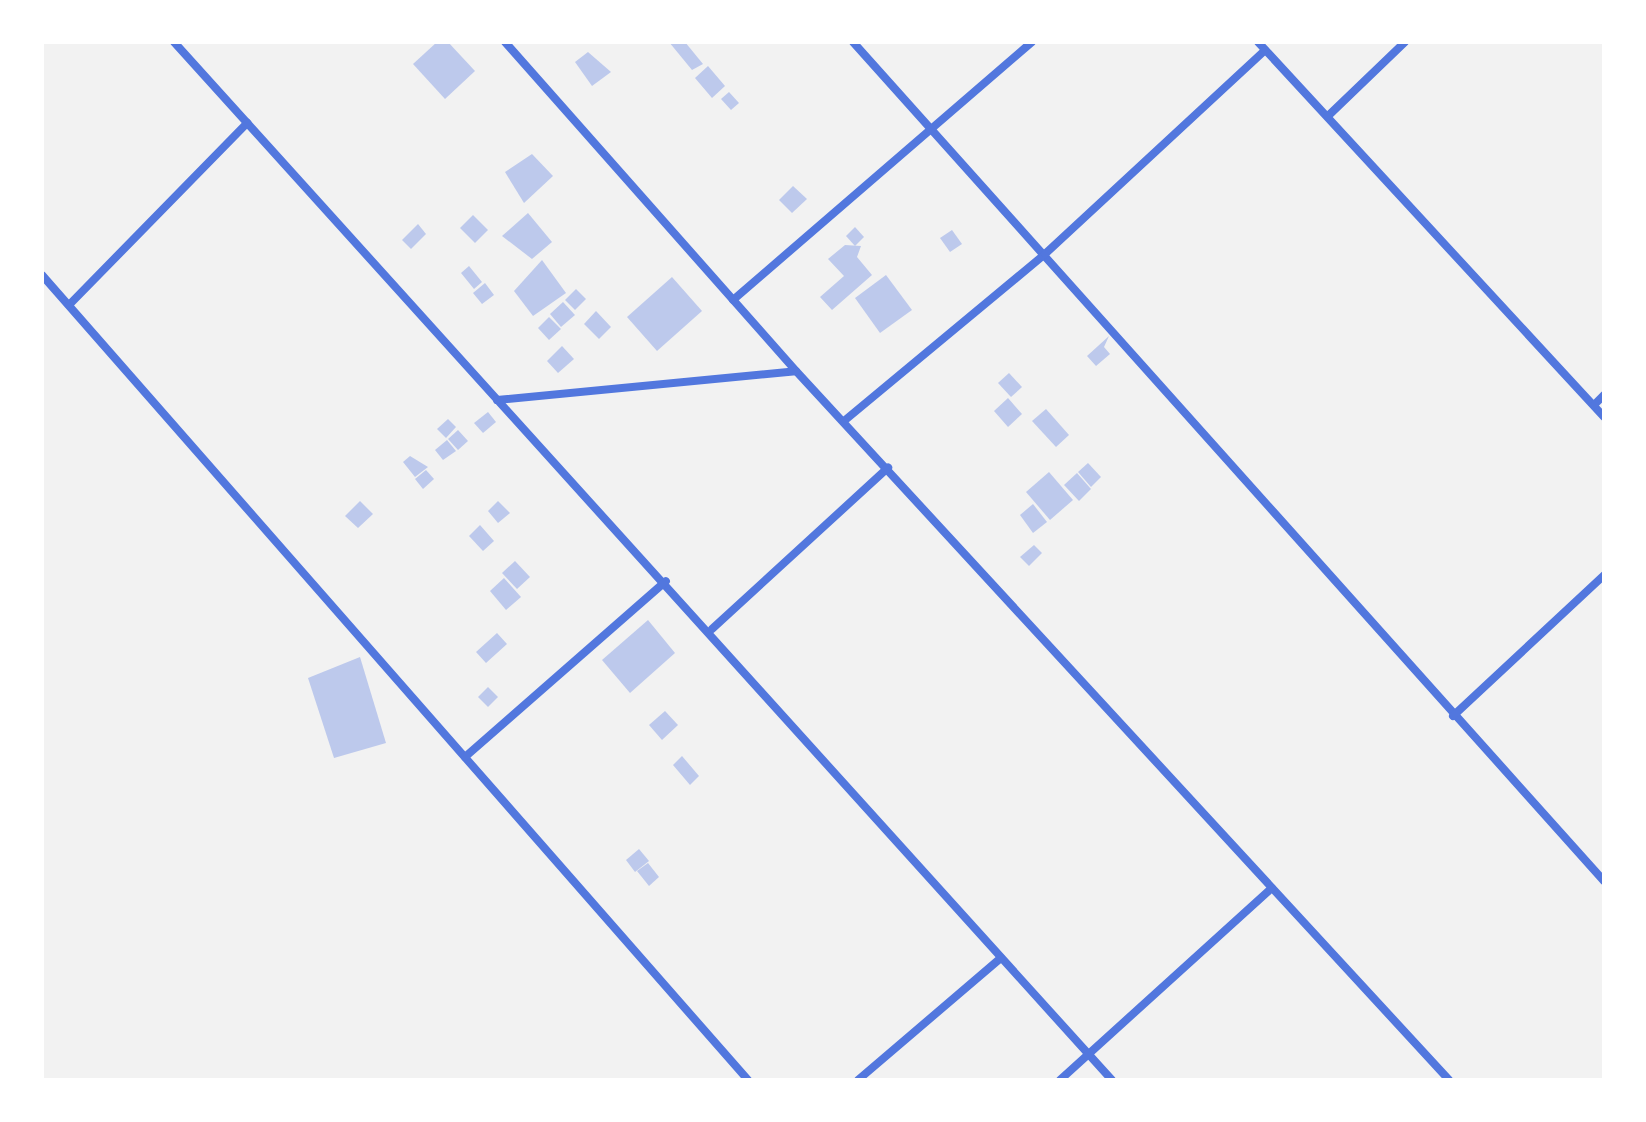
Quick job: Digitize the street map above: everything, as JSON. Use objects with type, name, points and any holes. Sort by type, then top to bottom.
[{"type":"street","points":[[174,42],[497,400],[712,629],[1112,1080]]},
{"type":"street","points":[[181,50],[190,42]]},
{"type":"street","points":[[505,42],[796,371],[1449,1080]]},
{"type":"street","points":[[853,42],[1045,254],[1453,716],[1604,881]]},
{"type":"street","points":[[733,300],[1032,42]]},
{"type":"street","points":[[1258,42],[1604,417]]},
{"type":"street","points":[[1328,116],[1405,42]]},
{"type":"street","points":[[844,421],[1045,254],[1265,50]]},
{"type":"street","points":[[69,305],[247,123]]},
{"type":"street","points":[[42,275],[748,1080]]},
{"type":"street","points":[[497,400],[796,371]]},
{"type":"street","points":[[1594,405],[1604,395]]},
{"type":"street","points":[[712,629],[888,468]]},
{"type":"street","points":[[1453,716],[1604,575]]},
{"type":"street","points":[[465,757],[666,581]]},
{"type":"street","points":[[1060,1080],[1272,888]]},
{"type":"street","points":[[858,1080],[1001,958]]},
{"type":"building","points":[[437,42],[448,42],[475,71],[445,99],[413,64]]},
{"type":"building","points":[[669,42],[685,42],[703,64],[692,70]]},
{"type":"building","points":[[588,52],[611,72],[592,86],[575,62]]},
{"type":"building","points":[[708,66],[725,86],[712,98],[695,78]]},
{"type":"building","points":[[729,92],[739,103],[731,110],[721,99]]},
{"type":"building","points":[[532,154],[553,176],[524,203],[505,172]]},
{"type":"building","points":[[793,186],[807,199],[792,213],[779,200]]},
{"type":"building","points":[[528,213],[552,242],[532,259],[502,236]]},
{"type":"building","points":[[473,215],[488,230],[475,243],[460,228]]},
{"type":"building","points":[[418,224],[426,234],[411,249],[402,240]]},
{"type":"building","points":[[855,227],[864,237],[855,246],[846,236]]},
{"type":"building","points":[[952,230],[962,244],[950,252],[940,238]]},
{"type":"building","points":[[845,245],[861,246],[857,257],[872,275],[832,310],[820,297],[844,276],[828,259]]},
{"type":"building","points":[[542,260],[566,293],[533,316],[514,291]]},
{"type":"building","points":[[469,266],[482,282],[474,289],[461,273]]},
{"type":"building","points":[[886,275],[912,310],[880,333],[855,298]]},
{"type":"building","points":[[672,277],[702,311],[657,351],[627,317]]},
{"type":"building","points":[[485,283],[494,295],[482,304],[473,293]]},
{"type":"building","points":[[576,289],[586,299],[575,310],[565,300]]},
{"type":"building","points":[[563,302],[575,315],[561,327],[550,314]]},
{"type":"building","points":[[596,311],[611,327],[599,339],[584,324]]},
{"type":"building","points":[[549,317],[561,329],[549,340],[538,328]]},
{"type":"building","points":[[1109,336],[1104,347],[1110,354],[1096,366],[1087,356]]},
{"type":"building","points":[[562,346],[574,359],[558,373],[547,361]]},
{"type":"building","points":[[1009,373],[1022,387],[1011,397],[998,383]]},
{"type":"building","points":[[1008,398],[1022,414],[1008,427],[994,411]]},
{"type":"building","points":[[1046,409],[1069,435],[1056,447],[1032,421]]},
{"type":"building","points":[[488,412],[496,422],[483,433],[474,423]]},
{"type":"building","points":[[448,419],[456,427],[446,438],[437,429]]},
{"type":"building","points":[[458,430],[468,441],[458,450],[448,439]]},
{"type":"building","points":[[447,440],[456,451],[443,460],[435,450]]},
{"type":"building","points":[[410,456],[428,467],[415,477],[403,462]]},
{"type":"building","points":[[1088,463],[1101,477],[1091,487],[1078,472]]},
{"type":"building","points":[[426,470],[434,479],[423,489],[415,479]]},
{"type":"building","points":[[1049,472],[1073,500],[1050,520],[1026,492]]},
{"type":"building","points":[[1077,473],[1091,489],[1079,501],[1064,485]]},
{"type":"building","points":[[360,501],[373,514],[358,528],[345,516]]},
{"type":"building","points":[[498,501],[510,513],[498,523],[488,511]]},
{"type":"building","points":[[1033,504],[1047,522],[1033,533],[1020,515]]},
{"type":"building","points":[[480,525],[494,541],[483,551],[469,536]]},
{"type":"building","points":[[1034,545],[1042,553],[1029,566],[1020,557]]},
{"type":"building","points":[[515,561],[530,577],[517,589],[502,573]]},
{"type":"building","points":[[504,578],[521,597],[506,610],[490,591]]},
{"type":"building","points":[[648,620],[675,653],[630,693],[602,660]]},
{"type":"building","points":[[497,633],[507,644],[486,663],[476,652]]},
{"type":"building","points":[[360,657],[386,743],[334,758],[308,678]]},
{"type":"building","points":[[488,687],[498,697],[488,707],[478,697]]},
{"type":"building","points":[[665,711],[678,725],[662,740],[649,725]]},
{"type":"building","points":[[682,756],[699,776],[690,785],[673,765]]},
{"type":"building","points":[[639,849],[649,861],[635,872],[626,860]]},
{"type":"building","points":[[648,863],[659,877],[649,886],[637,871]]}]
